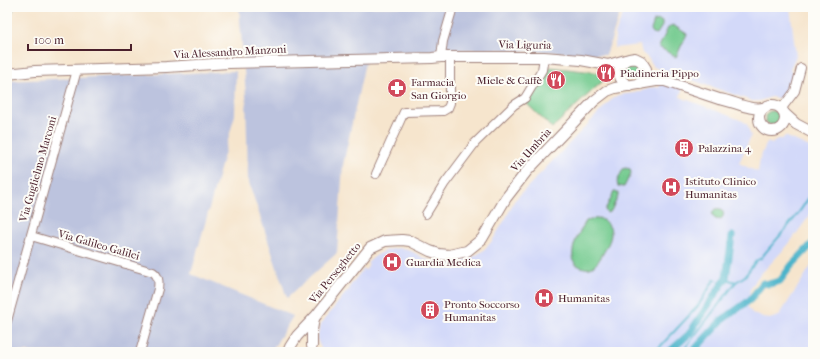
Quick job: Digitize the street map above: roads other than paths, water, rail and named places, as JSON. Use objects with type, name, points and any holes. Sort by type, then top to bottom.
[{"type":"street","points":[[376,174],[404,112],[443,111],[448,108],[450,102],[443,41],[452,7]]},
{"type":"street","name":"Via Liguria","points":[[446,57],[544,57],[581,60],[608,65],[626,60]]},
{"type":"street","name":"Via Alessandro Manzoni","points":[[7,74],[229,63],[446,57]]},
{"type":"street","points":[[426,214],[445,183],[475,143],[514,105],[525,98],[542,70],[544,57]]},
{"type":"street","points":[[607,91],[619,75],[622,63],[626,60],[635,58],[641,61],[651,72],[665,81],[757,110],[772,105],[783,111],[791,120],[811,132]]},
{"type":"street","name":"Via Liguria","points":[[608,65],[619,75]]},
{"type":"street","points":[[635,85],[646,76],[645,66]]},
{"type":"street","points":[[780,129],[785,123],[783,111],[795,91],[801,68]]},
{"type":"street","name":"Via Alessandro Manzoni","points":[[7,69],[19,73]]},
{"type":"street","name":"Via Guglielmo Marconi","points":[[7,321],[77,70]]},
{"type":"street","points":[[619,75],[622,82],[635,85],[665,81]]},
{"type":"street","name":"Via Umbria","points":[[467,251],[482,238],[506,198],[527,172],[594,101],[607,91],[615,88],[635,85]]},
{"type":"street","points":[[719,99],[726,104],[749,113],[768,131],[794,129],[811,132]]},
{"type":"street","points":[[760,122],[760,115],[764,108]]},
{"type":"street","name":"Via Galileo Galilei","points":[[31,236],[156,274],[158,279],[158,289],[140,352]]},
{"type":"street","name":"Via Perseghetto","points":[[291,348],[297,336],[315,317],[370,248],[385,241],[402,240],[417,244],[430,251],[449,255],[467,251]]},
{"type":"street","name":"Via Perseghetto","points":[[313,349],[312,330],[315,317]]},
{"type":"street","points":[[291,348],[296,341],[305,340],[313,349]]},
{"type":"waterway","points":[[7,17],[11,7]]},
{"type":"waterway","points":[[682,352],[736,282],[745,276],[756,261],[761,258],[789,225],[813,190]]},
{"type":"waterway","points":[[669,352],[689,334],[726,278],[732,236]]},
{"type":"waterway","points":[[696,348],[722,320],[750,300],[763,283],[769,284],[780,281],[791,266],[813,243]]},
{"type":"waterway","points":[[655,352],[698,306],[714,280],[717,280]]},
{"type":"waterway","points":[[729,280],[736,282]]},
{"type":"place","name":"Piadineria Pippo","points":[[606,73]]},
{"type":"place","name":"Miele & Caffè","points":[[556,80]]},
{"type":"place","name":"Farmacia San Giorgio","points":[[397,88]]},
{"type":"place","name":"Palazzina 4","points":[[684,148]]},
{"type":"place","name":"Istituto Clinico Humanitas","points":[[671,187]]},
{"type":"place","name":"Guardia Medica","points":[[392,262]]},
{"type":"place","name":"Humanitas","points":[[544,298]]},
{"type":"place","name":"Pronto Soccorso Humanitas","points":[[430,310]]}]
